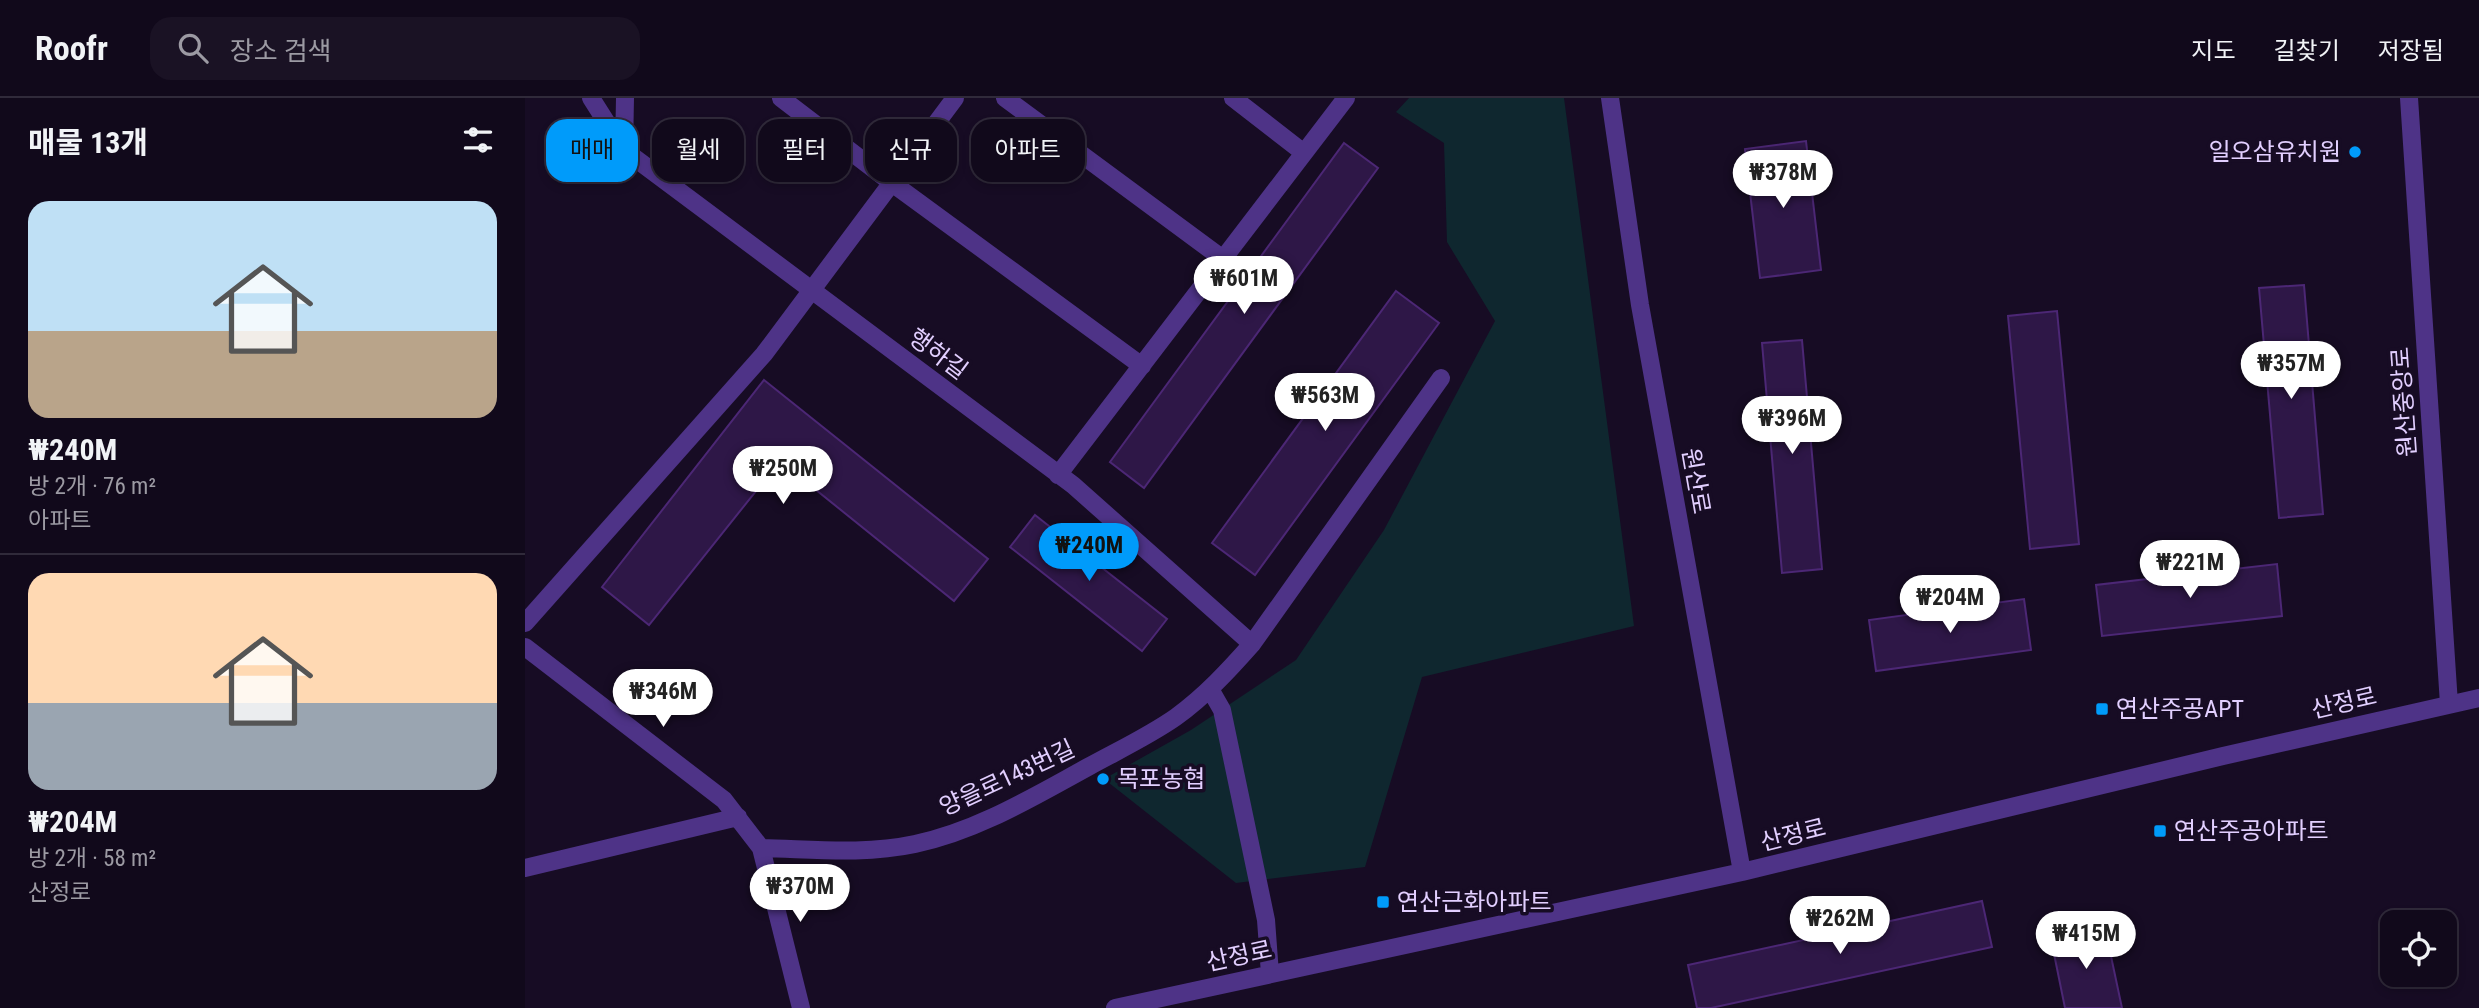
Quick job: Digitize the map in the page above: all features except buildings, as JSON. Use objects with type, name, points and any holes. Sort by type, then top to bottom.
[{"type":"street","points":[[591,98],[604,119]]},
{"type":"street","points":[[625,98],[625,119]]},
{"type":"street","points":[[781,98],[1142,366]]},
{"type":"street","points":[[525,623],[764,354],[955,98]]},
{"type":"street","points":[[1005,98],[1223,259]]},
{"type":"street","points":[[1233,98],[1304,153]]},
{"type":"street","points":[[1058,475],[1346,98]]},
{"type":"street","name":"원산로","points":[[1610,98],[1640,305],[1742,872]]},
{"type":"street","name":"원산중앙로","points":[[2409,98],[2449,704]]},
{"type":"street","name":"행하길","points":[[638,160],[1058,475],[1252,644]]},
{"type":"street","name":"양을로143번길","points":[[761,848],[867,851],[915,844],[960,831],[1005,812],[1176,717],[1210,689],[1252,644],[1441,378]]},
{"type":"street","points":[[525,647],[724,800],[739,817],[761,848],[801,1008]]},
{"type":"street","points":[[1210,689],[1221,710],[1263,907],[1270,974]]},
{"type":"street","name":"산정로","points":[[1115,1008],[1742,872],[2479,698]]},
{"type":"street","points":[[525,868],[739,817]]},
{"type":"shaded area","points":[[1409,98],[1564,98],[1634,626],[1422,677],[1365,867],[1236,883],[1104,779],[1191,730],[1296,660],[1384,530],[1495,321],[1447,242],[1444,143],[1396,112]]},
{"type":"place","name":"일오삼유치원","points":[[2355,152]]},
{"type":"place","name":"연산주공APT","points":[[2102,709]]},
{"type":"place","name":"목포농협","points":[[1103,779]]},
{"type":"place","name":"연산주공아파트","points":[[2160,831]]},
{"type":"place","name":"연산근화아파트","points":[[1383,902]]}]
